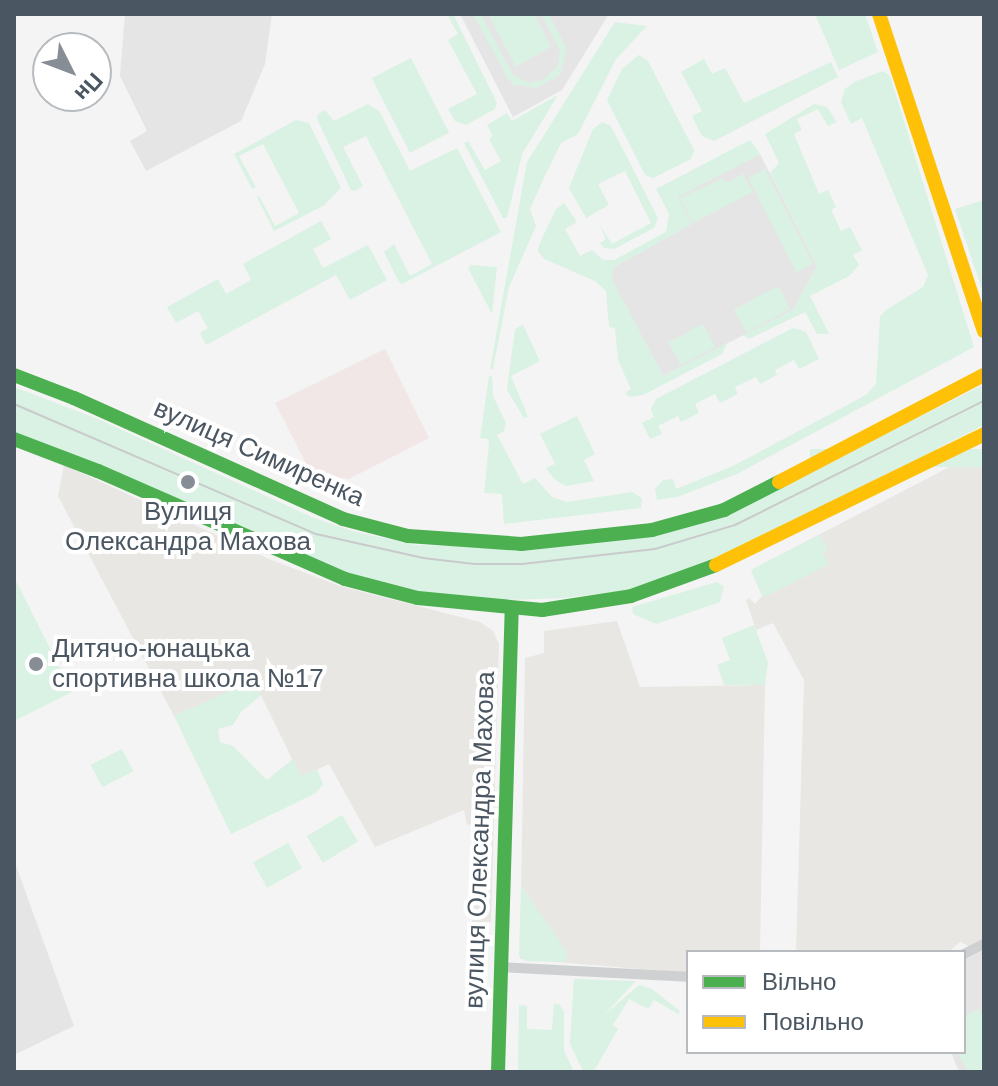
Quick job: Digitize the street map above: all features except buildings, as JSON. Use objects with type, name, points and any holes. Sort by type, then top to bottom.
[{"type":"street","points":[[879,14],[984,331]]},
{"type":"street","name":"вулиця Симиренка","points":[[14,375],[74,398],[343,519],[408,536],[521,544],[652,530],[724,510],[984,375]]},
{"type":"street","points":[[14,439],[98,471],[345,579],[418,598],[512,610],[542,610],[631,596],[695,576],[984,434]]},
{"type":"street","name":"вулиця Олександра Махова","points":[[498,1072],[512,610]]},
{"type":"street","points":[[966,953],[984,944]]},
{"type":"street","points":[[500,967],[686,977]]},
{"type":"shaded area","points":[[125,14],[272,14],[265,64],[241,121],[146,171],[130,141],[147,131],[120,76]]},
{"type":"shaded area","points":[[460,14],[609,14],[562,90],[513,117]]},
{"type":"shaded area","points":[[760,154],[817,266],[793,310],[663,376],[611,279],[614,267],[691,224],[677,197]]},
{"type":"shaded area","points":[[385,349],[429,438],[349,479],[323,475],[308,467],[275,403]]},
{"type":"shaded area","points":[[984,449],[984,938],[969,946],[960,942],[950,950],[796,950],[804,680],[773,623],[756,630],[746,600],[749,598],[755,604],[762,596],[751,570]]},
{"type":"shaded area","points":[[64,465],[269,559],[340,586],[480,622],[493,631],[499,644],[491,922],[472,923],[474,831],[479,831],[478,823],[467,825],[464,810],[375,847],[329,764],[301,777],[254,681],[174,716],[58,496]]},
{"type":"shaded area","points":[[617,621],[640,687],[765,685],[760,950],[686,950],[686,973],[520,959],[525,658],[544,653],[544,631]]},
{"type":"shaded area","points":[[14,860],[74,1026],[14,1055]]},
{"type":"shaded area","points":[[984,950],[984,1072],[959,1072],[952,1054],[966,1054],[966,959]]},
{"type":"green space","points":[[447,14],[453,14],[497,103],[495,109],[466,125],[455,121],[448,109],[477,94],[448,40],[458,34]]},
{"type":"green space","points":[[473,14],[481,14],[513,75],[529,83],[543,80],[558,65],[560,50],[541,14],[549,14],[567,49],[560,75],[537,88],[514,85]]},
{"type":"green space","points":[[488,14],[534,14],[551,47],[516,67]]},
{"type":"green space","points":[[815,14],[865,14],[878,52],[839,70]]},
{"type":"green space","points":[[615,22],[647,26],[616,59],[578,134],[561,143],[543,180],[530,209],[536,226],[509,287],[493,369],[490,369],[527,162]]},
{"type":"green space","points":[[639,55],[648,61],[694,150],[691,159],[653,178],[645,175],[607,100],[622,69]]},
{"type":"green space","points":[[411,58],[449,133],[410,153],[372,78]]},
{"type":"green space","points":[[704,59],[712,74],[725,68],[744,103],[831,62],[838,77],[714,141],[702,136],[692,116],[702,111],[681,72]]},
{"type":"green space","points":[[883,71],[890,76],[974,347],[737,474],[677,497],[657,500],[655,489],[663,480],[673,479],[676,489],[733,466],[866,395],[876,384],[880,317],[923,287],[928,275],[862,118],[851,124],[841,102],[845,89],[854,82]]},
{"type":"green space","points":[[558,95],[522,154],[507,218],[503,218],[464,143],[468,141],[485,170],[501,161],[489,139],[493,136],[487,125],[507,113],[512,121]]},
{"type":"green space","points":[[368,104],[380,112],[410,171],[457,148],[501,232],[402,284],[399,282],[384,252],[394,244],[410,276],[432,264],[366,136],[343,147],[363,186],[355,191],[351,190],[317,119],[318,114],[325,110],[334,121]]},
{"type":"green space","points":[[814,104],[827,107],[837,122],[828,126],[818,109],[797,119],[802,130],[794,134],[819,194],[828,190],[836,207],[831,210],[841,231],[850,227],[862,250],[853,255],[859,265],[849,276],[810,296],[829,334],[817,334],[805,312],[749,339],[743,335],[793,310],[817,266],[770,173],[779,163],[765,134]]},
{"type":"green space","points":[[296,120],[309,123],[341,188],[323,206],[274,231],[257,197],[275,226],[299,213],[263,144],[239,156],[256,187],[252,189],[234,154]]},
{"type":"green space","points":[[602,122],[611,126],[658,218],[654,228],[614,249],[604,248],[600,243],[606,239],[599,224],[612,244],[651,223],[625,171],[598,184],[609,205],[586,218],[569,188],[593,129]]},
{"type":"green space","points":[[750,140],[760,154],[678,197],[692,224],[614,267],[612,279],[663,376],[727,343],[722,354],[643,395],[629,397],[625,393],[631,389],[618,360],[615,328],[609,327],[606,291],[595,281],[544,259],[538,251],[539,245],[556,209],[564,203],[577,222],[565,229],[580,256],[592,250],[603,260],[614,260],[666,232],[669,214],[656,189]]},
{"type":"green space","points":[[765,169],[813,263],[796,272],[748,178]]},
{"type":"green space","points":[[743,174],[753,192],[693,223],[680,198],[723,178],[726,183]]},
{"type":"green space","points":[[984,200],[984,295],[955,209]]},
{"type":"green space","points":[[321,221],[331,239],[313,249],[323,268],[368,245],[387,280],[350,300],[336,275],[206,345],[200,333],[208,328],[198,311],[176,323],[167,307],[218,279],[226,294],[251,280],[243,264]]},
{"type":"green space","points":[[471,265],[497,267],[492,314],[468,268]]},
{"type":"green space","points":[[778,286],[790,309],[746,332],[734,309]]},
{"type":"green space","points":[[703,324],[715,347],[681,365],[669,342]]},
{"type":"green space","points":[[523,325],[540,361],[511,376],[528,417],[524,418],[507,390],[515,329]]},
{"type":"green space","points":[[793,328],[806,332],[819,359],[799,369],[794,360],[775,370],[777,375],[760,384],[756,377],[735,387],[738,394],[720,403],[715,394],[695,404],[699,413],[681,422],[678,416],[658,426],[662,434],[650,439],[642,423],[654,417],[651,409],[656,399]]},
{"type":"green space","points":[[489,376],[492,376],[493,396],[506,423],[504,431],[497,435],[523,484],[535,478],[552,497],[567,502],[632,492],[642,498],[641,508],[504,524],[502,494],[484,493],[489,444],[488,439],[480,438]]},
{"type":"green space","points":[[981,386],[984,425],[700,568],[633,590],[563,598],[506,600],[416,591],[343,574],[14,432],[14,387],[98,419],[314,518],[356,532],[416,545],[547,548],[656,534],[865,444]]},
{"type":"green space","points":[[577,416],[595,454],[584,460],[594,481],[566,486],[554,479],[546,468],[555,464],[540,434]]},
{"type":"green space","points":[[810,449],[984,449],[984,467],[810,467]]},
{"type":"green space","points":[[820,535],[828,550],[823,553],[829,564],[770,595],[762,596],[751,570]]},
{"type":"green space","name":"Дитячо-юнацька спортивна школа №17","points":[[14,577],[72,692],[14,721]]},
{"type":"green space","points":[[717,582],[724,587],[720,602],[656,624],[633,614],[632,607]]},
{"type":"green space","points":[[754,625],[768,662],[765,685],[724,685],[717,665],[730,660],[722,638]]},
{"type":"green space","points":[[254,680],[261,695],[241,712],[233,725],[218,729],[220,742],[233,746],[267,780],[293,759],[301,776],[317,769],[323,784],[316,793],[231,834],[174,716]]},
{"type":"green space","points":[[122,749],[133,771],[102,787],[91,765]]},
{"type":"green space","points":[[342,815],[358,842],[323,863],[307,836]]},
{"type":"green space","points":[[288,843],[302,868],[267,888],[253,862]]},
{"type":"green space","points":[[521,885],[568,954],[564,962],[526,961],[519,956]]},
{"type":"green space","points":[[574,979],[636,981],[603,1016],[639,985],[652,989],[680,1011],[678,1014],[654,1000],[648,1009],[629,999],[613,1025],[618,1029],[594,1071],[583,1071],[570,1044]]},
{"type":"green space","points":[[554,1004],[559,1004],[564,1012],[564,1051],[574,1072],[518,1072],[519,1005],[527,1006],[527,1029],[552,1030]]},
{"type":"green space","points":[[979,1009],[984,1018],[984,1072],[968,1072],[958,1054],[966,1054],[966,1015]]},
{"type":"tram line","points":[[14,404],[316,534],[423,558],[475,564],[522,564],[655,549],[735,525],[984,401]]},
{"type":"traffic: fast","points":[[14,375],[74,398],[343,519],[408,536],[521,544],[652,530],[724,510],[779,482]]},
{"type":"traffic: fast","points":[[14,439],[98,471],[345,579],[418,598],[542,610],[631,596],[716,565]]},
{"type":"traffic: fast","points":[[498,1072],[512,610]]},
{"type":"traffic: slow","points":[[879,14],[984,331]]},
{"type":"traffic: slow","points":[[779,482],[984,375]]},
{"type":"traffic: slow","points":[[716,565],[984,434]]},
{"type":"place","name":"Вулиця Олександра Махова","points":[[188,482]]},
{"type":"place","name":"Дитячо-юнацька спортивна школа №17","points":[[36,664]]}]
